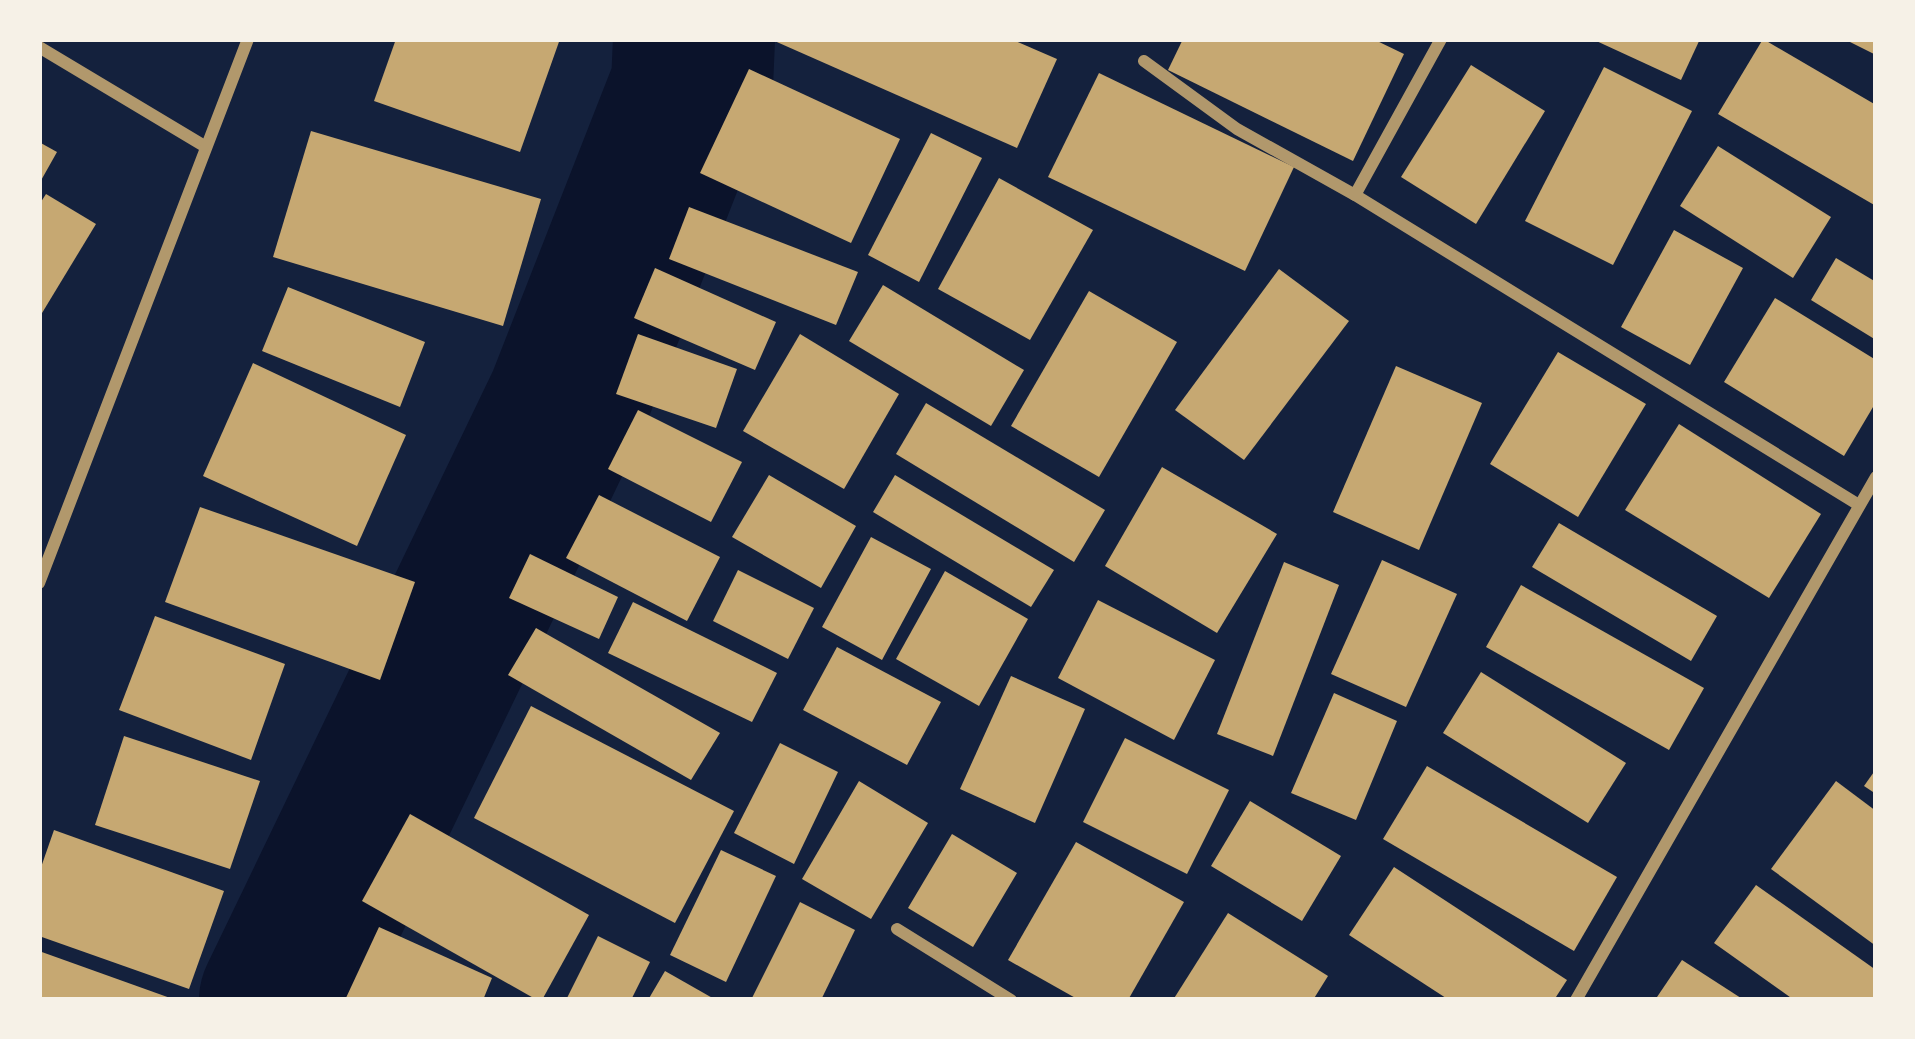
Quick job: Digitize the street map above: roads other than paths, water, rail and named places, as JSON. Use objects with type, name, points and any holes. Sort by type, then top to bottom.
[{"type":"street","points":[[39,583],[248,39]]},
{"type":"street","points":[[1355,195],[1441,39]]},
{"type":"street","points":[[39,47],[206,147]]},
{"type":"street","points":[[1144,61],[1237,129],[1355,195],[1859,505]]},
{"type":"street","points":[[1576,1000],[1876,477]]},
{"type":"street","points":[[897,929],[1011,1000]]},
{"type":"waterway","points":[[280,1000],[567,404],[692,85],[694,39]]}]
